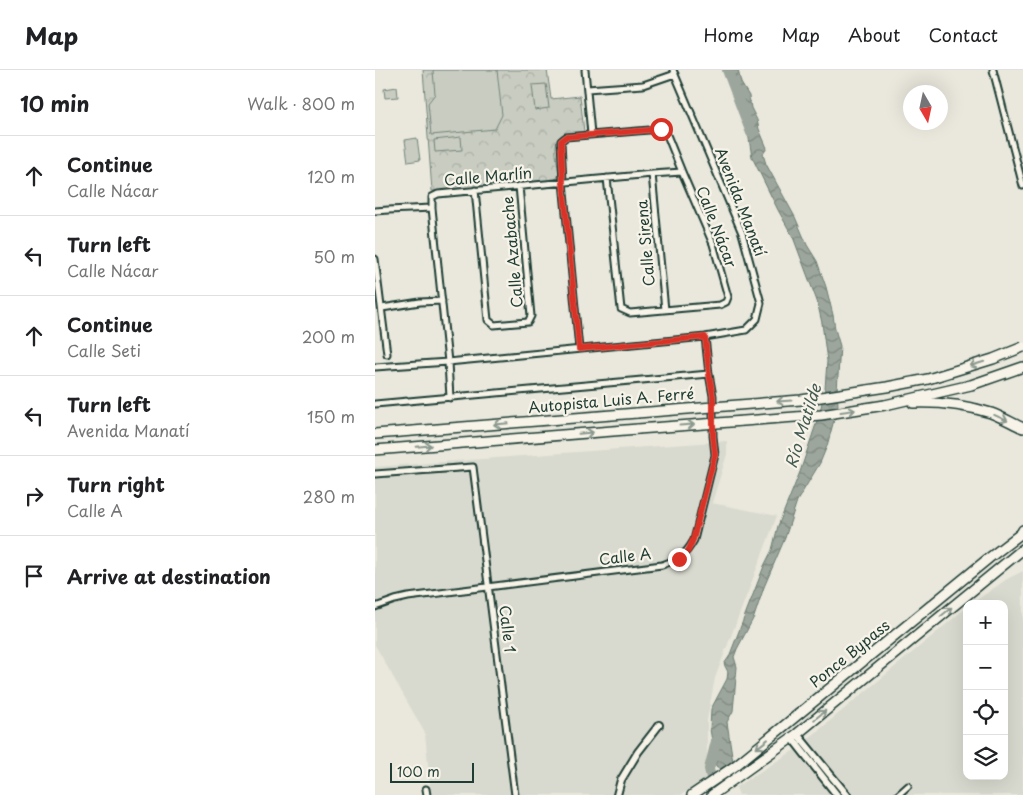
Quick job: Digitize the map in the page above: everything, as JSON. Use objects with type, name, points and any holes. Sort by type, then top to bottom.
[{"type":"highway","name":"Autopista Luis A. Ferré","points":[[375,434],[801,400],[879,389],[937,377],[993,360],[1023,347]]},
{"type":"highway","name":"Autopista Luis A. Ferré","points":[[375,450],[821,415],[885,405],[971,385],[1023,367]]},
{"type":"highway","points":[[885,405],[930,402],[971,408],[991,414],[1021,428]]},
{"type":"highway","name":"Ponce Bypass","points":[[695,794],[735,766],[1022,532]]},
{"type":"highway","name":"Ponce Bypass","points":[[713,795],[794,736],[1023,549]]},
{"type":"highway","points":[[1006,563],[1016,560],[1023,555]]},
{"type":"street","points":[[585,70],[591,134]]},
{"type":"street","points":[[993,70],[1023,186]]},
{"type":"street","points":[[587,89],[643,85],[674,72]]},
{"type":"street","name":"Avenida Manatí","points":[[375,367],[448,362],[705,337],[746,330],[757,318],[761,303],[741,233],[674,72]]},
{"type":"street","name":"Calle Nácar","points":[[563,182],[561,141],[566,137],[661,129],[667,135],[713,244],[728,297],[726,302],[630,313],[621,309],[607,178]]},
{"type":"street","name":"Calle Marlín","points":[[450,398],[432,197],[438,194],[475,190],[681,172]]},
{"type":"street","name":"Calle Sirena","points":[[652,174],[665,310]]},
{"type":"street","points":[[563,182],[579,349]]},
{"type":"street","name":"Calle Azabache","points":[[475,190],[488,320],[494,325],[515,324],[527,322],[531,316],[519,186]]},
{"type":"street","points":[[375,211],[432,208]]},
{"type":"street","points":[[375,260],[382,308],[389,337],[387,354]]},
{"type":"street","points":[[382,308],[420,302],[442,301]]},
{"type":"street","name":"Calle A","points":[[375,607],[395,600],[662,565],[679,559],[688,551],[693,540],[715,455],[713,396],[705,337]]},
{"type":"street","points":[[375,404],[709,374]]},
{"type":"street","name":"Calle 1","points":[[375,474],[473,467],[515,795]]},
{"type":"street","points":[[617,795],[621,780],[638,752],[659,725]]},
{"type":"street","points":[[794,736],[837,795]]},
{"type":"street","points":[[794,736],[847,795]]},
{"type":"street","points":[[897,795],[908,786]]},
{"type":"shaded area","points":[[727,441],[727,454],[712,503],[777,516],[715,678],[707,720],[707,778],[681,795],[431,795],[425,733],[375,645],[375,467]]},
{"type":"shaded area","points":[[1023,571],[1023,795],[739,795],[736,787],[796,749],[963,610],[963,780],[1008,780],[1008,600],[977,600],[1007,579]]},
{"type":"green space","points":[[423,70],[547,70],[551,99],[580,96],[584,132],[564,134],[557,140],[556,151],[559,174],[554,180],[432,191]]},
{"type":"green space","points":[[434,70],[497,70],[502,115],[495,129],[431,135],[428,103],[435,94]]},
{"type":"green space","points":[[546,84],[549,108],[535,110],[532,85]]},
{"type":"green space","points":[[397,87],[398,97],[385,98],[384,89]]},
{"type":"green space","points":[[461,137],[462,150],[435,152],[434,140]]},
{"type":"green space","points":[[417,138],[420,160],[408,162],[405,140]]},
{"type":"water","name":"Río Matilde","points":[[725,70],[738,70],[741,83],[749,96],[751,108],[767,148],[763,154],[766,164],[817,261],[826,287],[840,346],[838,405],[827,446],[820,463],[797,501],[785,538],[764,587],[754,617],[734,657],[737,667],[733,711],[727,722],[733,762],[720,769],[716,766],[710,729],[711,709],[727,679],[728,672],[724,664],[729,657],[772,550],[778,526],[800,472],[816,424],[825,389],[827,361],[817,301],[793,237],[752,157],[745,114]]},
{"type":"waterway","name":"Río Matilde","points":[[727,70],[751,133]]},
{"type":"waterway","name":"Río Matilde","points":[[715,795],[709,769],[717,737]]},
{"type":"route","points":[[661,129],[566,137],[561,141],[563,182],[579,349],[705,337],[713,396],[715,455],[693,540],[688,551],[679,559]]}]
